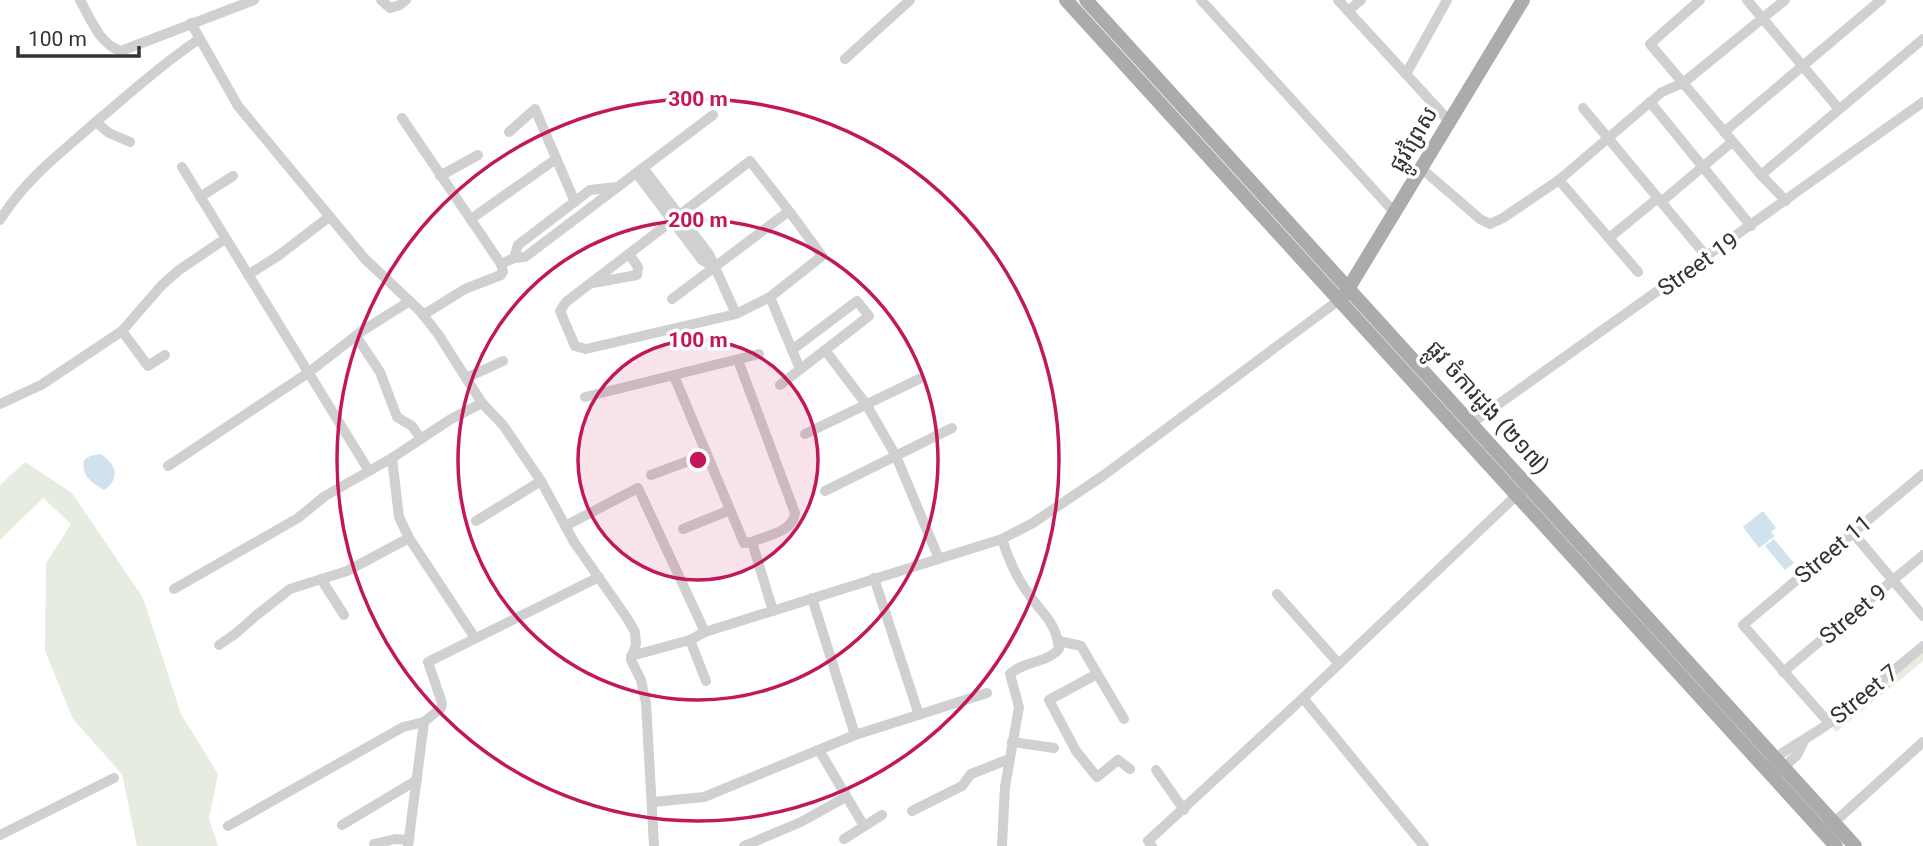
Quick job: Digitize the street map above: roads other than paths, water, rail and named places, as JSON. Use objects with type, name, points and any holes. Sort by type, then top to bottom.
[{"type":"main road","name":"ផ្លូវ ចំការដូង (២១៧)","points":[[1066,0],[1339,300],[1522,490],[1829,828],[1855,846]]},
{"type":"main road","name":"ផ្លូវ ចំការដូង (២១៧)","points":[[1086,0],[1472,424],[1522,490]]},
{"type":"main road","name":"ផ្លូវព្រៃស","points":[[1339,300],[1349,289],[1523,0]]},
{"type":"main road","name":"ផ្លូវ ចំការដូង (២១៧)","points":[[1829,828],[1836,846]]},
{"type":"street","points":[[80,0],[102,37],[121,51],[254,0]]},
{"type":"street","points":[[381,0],[390,8],[406,0]]},
{"type":"street","points":[[845,60],[910,0]]},
{"type":"street","points":[[1202,0],[1395,213]]},
{"type":"street","points":[[1338,0],[1450,122]]},
{"type":"street","points":[[1348,11],[1361,0]]},
{"type":"street","points":[[1406,74],[1447,0]]},
{"type":"street","points":[[1700,0],[1650,44],[1761,176],[1786,201]]},
{"type":"street","points":[[1747,0],[1839,109]]},
{"type":"street","points":[[1421,168],[1480,219],[1490,224],[1559,180],[1662,92],[1683,83],[1785,0]]},
{"type":"street","points":[[1724,132],[1881,0]]},
{"type":"street","points":[[191,23],[238,106],[365,259],[423,315],[482,403],[503,425],[541,481],[565,526],[635,632],[636,644],[631,656],[645,692],[654,846]]},
{"type":"street","points":[[0,220],[14,196],[37,173],[133,88],[199,39]]},
{"type":"street","points":[[1761,176],[1923,39]]},
{"type":"street","points":[[1650,102],[1751,226]]},
{"type":"street","name":"Street 19","points":[[1472,424],[1923,102]]},
{"type":"street","points":[[1583,108],[1707,257]]},
{"type":"street","points":[[509,132],[535,109],[575,202]]},
{"type":"street","points":[[501,264],[514,258],[526,257],[712,115]]},
{"type":"street","points":[[402,118],[501,264],[503,272],[465,289],[423,315]]},
{"type":"street","points":[[96,122],[109,133],[130,142]]},
{"type":"street","points":[[1609,238],[1732,142]]},
{"type":"street","points":[[440,176],[478,155]]},
{"type":"street","points":[[471,219],[556,159]]},
{"type":"street","points":[[750,161],[789,211],[822,256],[770,297],[736,314],[578,349],[560,310],[563,304],[750,161]]},
{"type":"street","points":[[182,167],[369,471]]},
{"type":"street","points":[[640,171],[709,254],[736,314]]},
{"type":"street","points":[[200,197],[233,176]]},
{"type":"street","points":[[1559,180],[1638,272]]},
{"type":"street","points":[[514,258],[518,246],[590,190],[618,187]]},
{"type":"street","points":[[672,299],[789,211]]},
{"type":"street","points":[[248,275],[329,217]]},
{"type":"street","points":[[0,404],[60,373],[122,331],[161,286],[179,270],[225,239]]},
{"type":"street","points":[[590,283],[636,275],[638,267],[629,254]]},
{"type":"street","points":[[770,297],[800,369]]},
{"type":"street","points":[[631,656],[690,640],[705,632],[1002,539],[1033,523],[1104,475],[1339,300]]},
{"type":"street","points":[[168,466],[410,301]]},
{"type":"street","points":[[780,385],[869,316],[857,301],[792,350]]},
{"type":"street","points":[[122,331],[148,366],[165,355]]},
{"type":"street","points":[[356,336],[380,372],[397,417],[412,426],[421,439]]},
{"type":"street","points":[[825,350],[866,404],[896,456],[939,559]]},
{"type":"street","points":[[585,397],[759,354]]},
{"type":"street","points":[[674,376],[744,543],[752,541],[789,527],[794,521],[795,513],[738,360]]},
{"type":"street","points":[[466,378],[503,361]]},
{"type":"street","points":[[805,434],[919,379]]},
{"type":"street","points":[[174,589],[298,517],[326,496],[393,458],[451,419],[482,403]]},
{"type":"street","points":[[825,491],[952,428]]},
{"type":"street","points":[[651,475],[707,454]]},
{"type":"street","points":[[393,458],[399,517],[409,538],[475,638]]},
{"type":"street","name":"Street 11","points":[[1783,672],[1742,625],[1923,474]]},
{"type":"street","points":[[475,521],[541,481]]},
{"type":"street","points":[[565,526],[638,488],[705,632]]},
{"type":"street","points":[[1152,846],[1149,841],[1522,490]]},
{"type":"street","points":[[682,529],[730,510]]},
{"type":"street","points":[[1853,533],[1923,616]]},
{"type":"street","points":[[219,645],[290,589],[347,570],[409,538]]},
{"type":"street","points":[[1002,539],[1017,578],[1050,619],[1059,641],[1057,653],[1010,674],[1019,707],[1005,787],[1002,846]]},
{"type":"street","points":[[752,541],[773,611]]},
{"type":"street","name":"Street 9","points":[[1783,672],[1923,555]]},
{"type":"street","points":[[228,826],[403,727],[424,722],[441,708],[442,703],[428,663],[599,577]]},
{"type":"street","points":[[874,578],[919,715]]},
{"type":"street","points":[[321,579],[344,615]]},
{"type":"street","points":[[1277,594],[1339,664]]},
{"type":"street","points":[[812,598],[855,735]]},
{"type":"street","points":[[690,640],[706,681]]},
{"type":"street","points":[[1059,641],[1080,646],[1124,719]]},
{"type":"street","name":"Street 7","points":[[1774,768],[1797,755],[1804,741],[1923,646]]},
{"type":"street","points":[[1783,672],[1829,723]]},
{"type":"street","points":[[1097,674],[1049,700],[1076,751],[1097,777],[1118,761],[1130,769]]},
{"type":"street","points":[[653,802],[705,797],[855,735],[987,693]]},
{"type":"street","points":[[1303,698],[1424,846]]},
{"type":"street","points":[[374,844],[395,839],[409,843],[424,722]]},
{"type":"street","points":[[1012,742],[1054,748]]},
{"type":"street","points":[[1829,828],[1923,742]]},
{"type":"street","points":[[819,750],[863,827]]},
{"type":"street","points":[[912,811],[962,786],[971,774],[1009,760]]},
{"type":"street","points":[[1156,770],[1184,810]]},
{"type":"street","points":[[0,835],[114,778]]},
{"type":"street","points":[[342,825],[417,780]]},
{"type":"street","points":[[744,846],[801,822],[846,797]]},
{"type":"street","points":[[844,839],[883,815]]},
{"type":"water","points":[[100,454],[110,462],[114,471],[113,481],[104,490],[88,478],[84,470],[84,460]]},
{"type":"water","points":[[1763,511],[1776,528],[1771,532],[1775,536],[1759,548],[1743,527]]},
{"type":"water","points":[[1774,539],[1794,563],[1785,570],[1765,546]]}]
